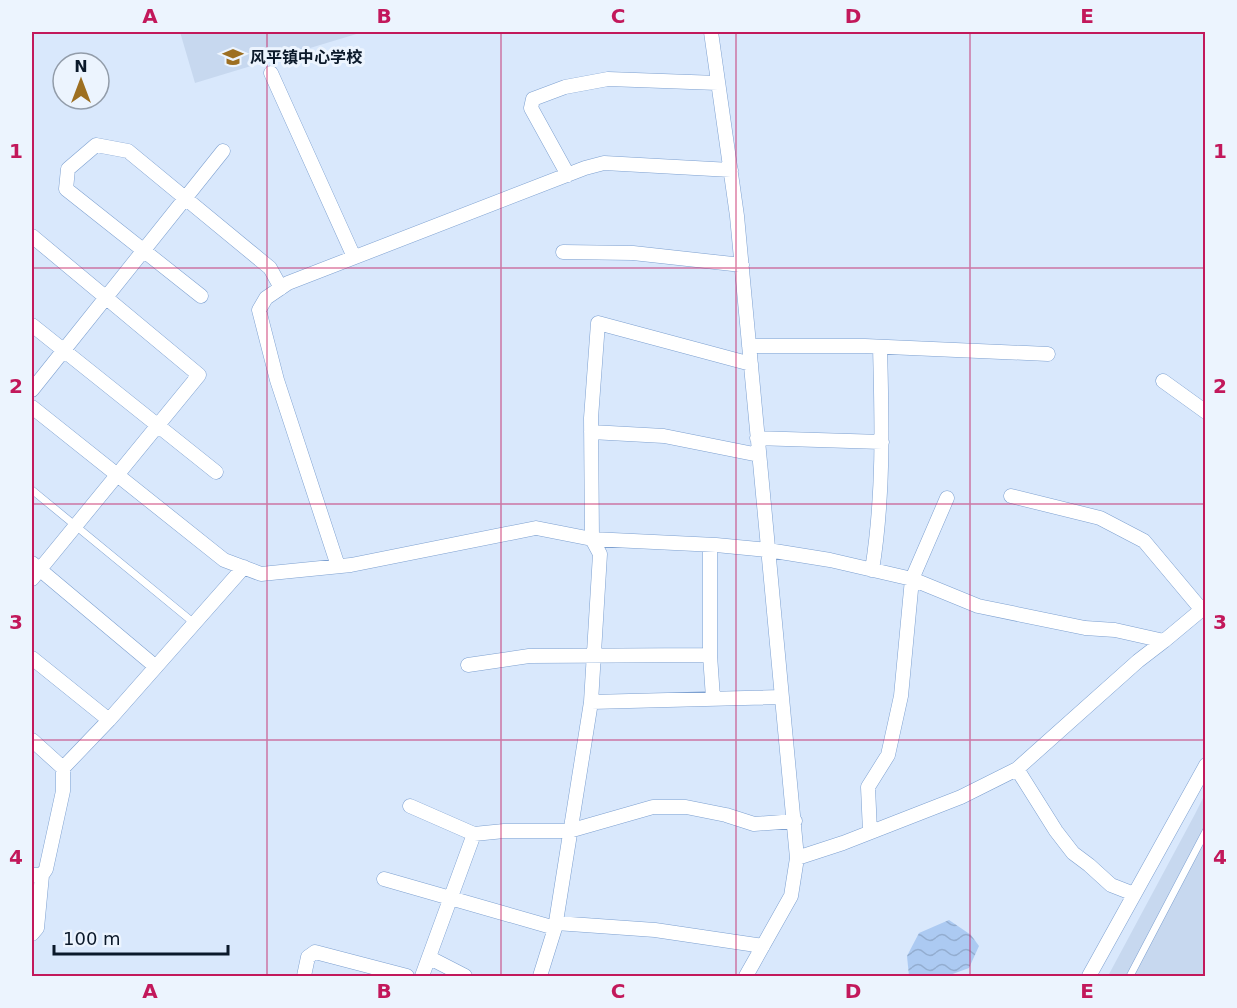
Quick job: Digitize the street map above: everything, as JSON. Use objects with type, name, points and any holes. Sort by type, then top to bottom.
[{"type":"street","points":[[711,32],[742,265],[797,858],[791,896],[746,976]]},
{"type":"street","points":[[271,73],[354,257]]},
{"type":"street","points":[[568,175],[531,108],[533,99],[565,87],[608,79],[718,83]]},
{"type":"street","points":[[201,296],[66,189],[68,169],[96,145],[128,151],[270,268],[281,288]]},
{"type":"street","points":[[32,390],[223,151]]},
{"type":"street","points":[[338,566],[277,380],[259,310],[266,298],[288,283],[604,163],[731,170]]},
{"type":"street","points":[[32,236],[199,375],[76,526],[34,571],[156,667]]},
{"type":"street","points":[[563,252],[633,253],[742,265]]},
{"type":"street","points":[[540,976],[556,925],[591,702],[600,554],[592,539],[591,432],[598,323],[751,364]]},
{"type":"street","points":[[32,325],[216,472]]},
{"type":"street","points":[[749,346],[880,347],[1048,354]]},
{"type":"street","points":[[872,570],[879,526],[882,442],[880,347]]},
{"type":"street","points":[[1163,381],[1206,411]]},
{"type":"street","points":[[32,407],[224,561],[261,574],[351,565],[536,528],[592,539],[768,550],[830,560],[912,579],[978,606],[1085,628],[1115,630],[1164,641]]},
{"type":"street","points":[[591,432],[664,436],[759,455]]},
{"type":"street","points":[[758,438],[882,442]]},
{"type":"street","points":[[797,858],[961,797],[1017,769],[1138,660],[1203,608],[1144,541],[1100,518],[1011,496]]},
{"type":"street","points":[[870,832],[868,787],[888,755],[901,696],[912,579],[947,498]]},
{"type":"street","points":[[600,554],[622,540]]},
{"type":"street","points":[[710,545],[710,655],[713,699]]},
{"type":"street","points":[[32,934],[37,928],[37,875],[46,869],[63,791],[63,768],[109,720],[244,567]]},
{"type":"street","points":[[468,664],[529,656],[710,655]]},
{"type":"street","points":[[32,658],[109,720]]},
{"type":"street","points":[[591,702],[782,697]]},
{"type":"street","points":[[32,740],[63,768]]},
{"type":"street","points":[[1089,976],[1206,765]]},
{"type":"street","points":[[1017,769],[1072,853],[1111,885],[1134,894]]},
{"type":"street","points":[[410,806],[474,834],[504,831],[569,831],[653,807],[686,807],[726,815],[754,824],[795,821]]},
{"type":"street","points":[[422,976],[474,834]]},
{"type":"street","points":[[384,879],[556,925],[655,930],[764,946]]},
{"type":"street","points":[[304,976],[308,957],[315,952],[406,976]]},
{"type":"street","points":[[430,958],[465,976]]},
{"type":"lane","points":[[32,490],[194,623]]},
{"type":"lane","points":[[1130,976],[1206,831]]},
{"type":"shaded area","name":"风平镇中心学校","points":[[180,32],[363,32],[195,83]]},
{"type":"shaded area","points":[[1205,794],[1205,976],[1108,976],[1195,814]]},
{"type":"water","points":[[949,920],[971,935],[979,946],[969,968],[947,976],[909,976],[907,956],[919,933]]},
{"type":"place","name":"风平镇中心学校","points":[[233,57]]}]
